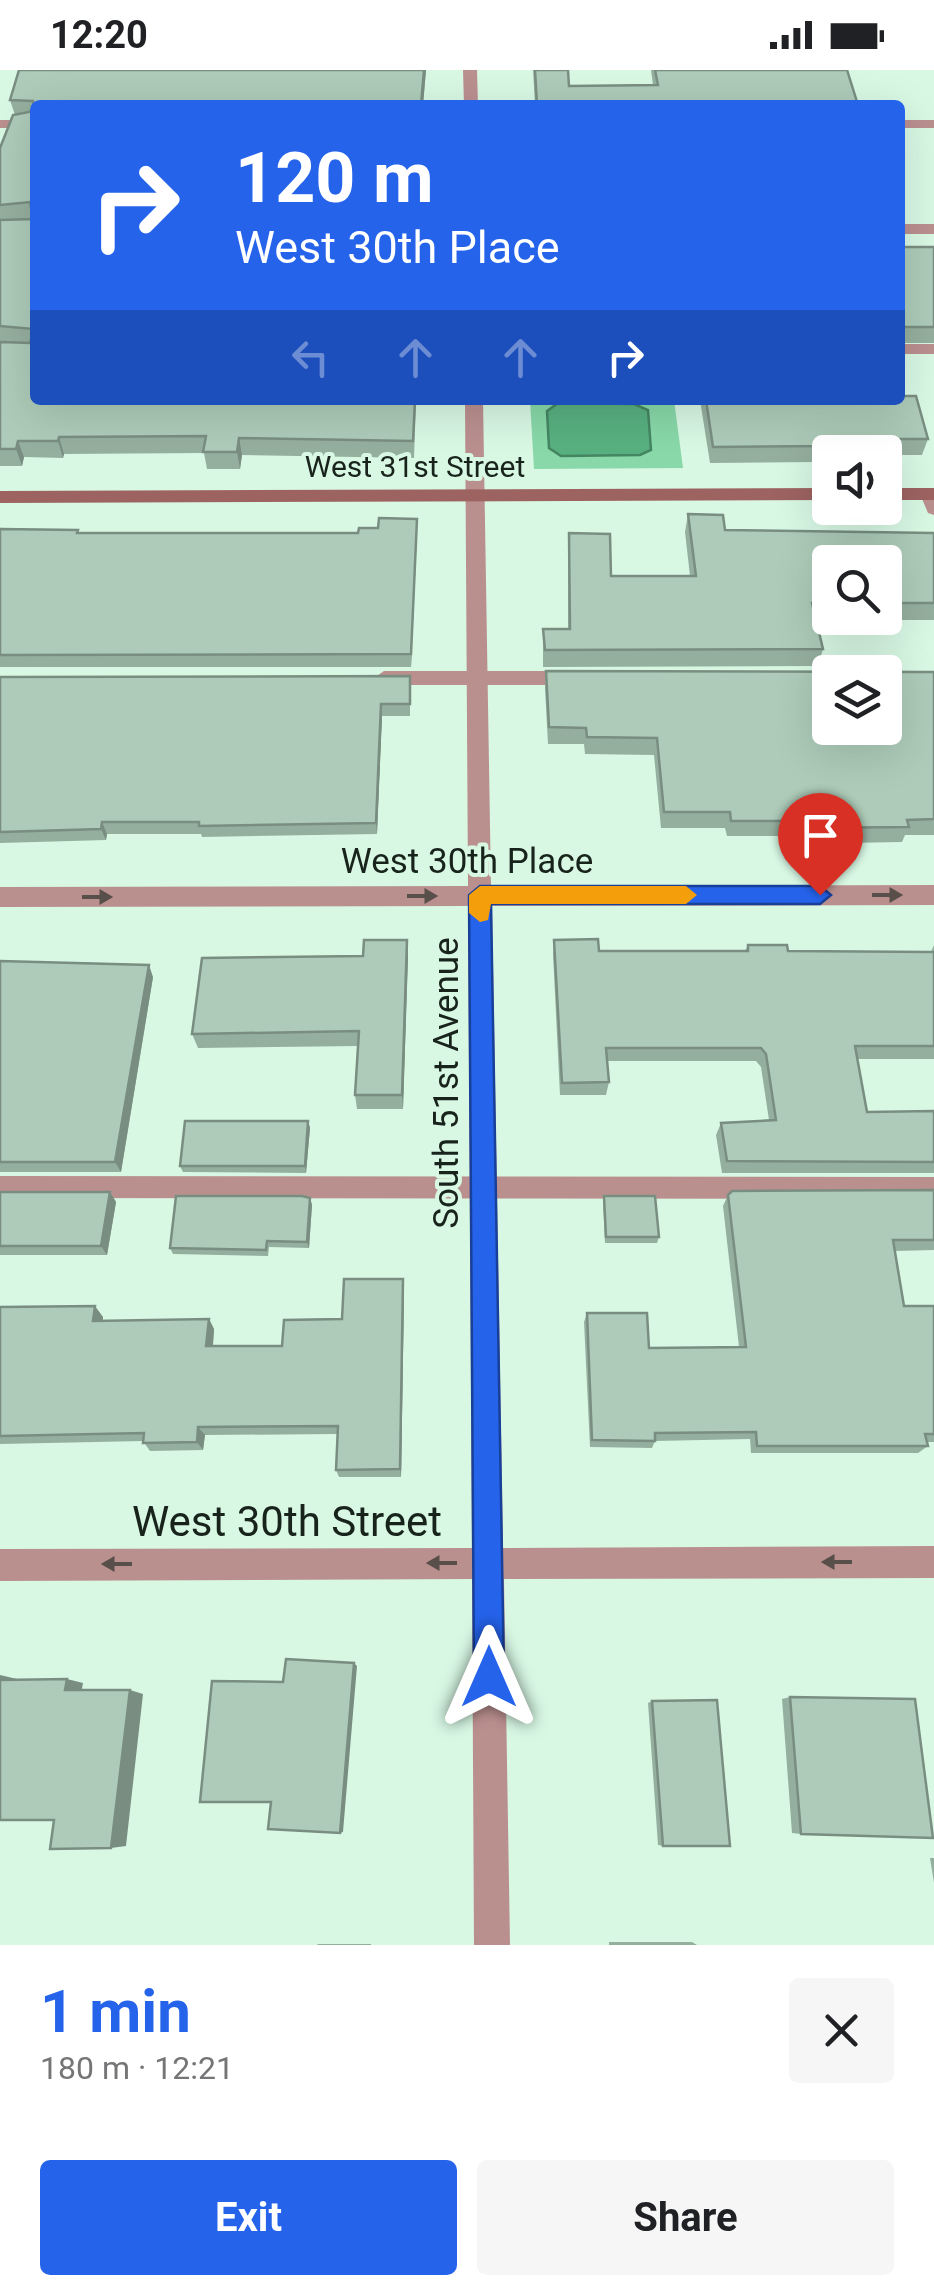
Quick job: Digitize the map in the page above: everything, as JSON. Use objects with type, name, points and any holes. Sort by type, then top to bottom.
[{"type":"main road","name":"West 31st Street","points":[[0,497],[812,494]]},
{"type":"main road","points":[[902,496],[932,499]]},
{"type":"street","points":[[470,70],[471,100]]},
{"type":"street","points":[[905,229],[934,229]]},
{"type":"street","name":"South 51st Avenue","points":[[474,405],[492,1945]]},
{"type":"street","name":"West 30th Place","points":[[0,897],[934,895]]},
{"type":"street","name":"West 30th Street","points":[[0,1565],[934,1562]]},
{"type":"lane","points":[[0,124],[30,124]]},
{"type":"lane","points":[[905,124],[934,124]]},
{"type":"lane","points":[[905,349],[934,349]]},
{"type":"lane","points":[[358,678],[595,678]]},
{"type":"lane","points":[[0,1188],[934,1188]]},
{"type":"shaded area","points":[[530,405],[675,405],[683,468],[534,469]]},
{"type":"shaded area","points":[[555,405],[636,405],[648,410],[651,450],[640,455],[561,456],[549,448],[547,411]]},
{"type":"building","points":[[19,70],[424,70],[421,100],[10,100]]},
{"type":"building","points":[[535,70],[568,70],[569,86],[658,85],[655,70],[847,70],[856,100],[537,100]]},
{"type":"building","points":[[30,112],[30,202],[0,205],[0,148],[13,115]]},
{"type":"building","points":[[30,219],[30,329],[0,326],[0,220]]},
{"type":"building","points":[[905,247],[934,247],[934,327],[905,327]]},
{"type":"building","points":[[0,342],[30,343],[30,405],[415,405],[413,441],[239,438],[237,452],[203,452],[206,436],[59,437],[58,441],[18,441],[16,449],[0,449]]},
{"type":"building","points":[[905,396],[916,396],[928,439],[902,439],[902,435],[812,435],[812,446],[713,447],[707,405],[905,405]]},
{"type":"building","points":[[688,514],[723,515],[725,530],[934,533],[934,603],[902,603],[902,545],[812,545],[812,635],[820,635],[823,649],[545,650],[543,629],[570,629],[569,533],[610,534],[611,576],[696,576]]},
{"type":"building","points":[[379,518],[417,519],[411,654],[0,655],[0,529],[78,530],[77,533],[358,533],[359,528],[378,528]]},
{"type":"building","points":[[546,671],[812,672],[812,745],[902,745],[902,672],[934,672],[934,819],[907,820],[909,827],[796,828],[795,821],[731,821],[730,812],[664,812],[657,738],[587,737],[586,728],[549,727]]},
{"type":"building","points":[[410,676],[410,704],[381,704],[376,823],[199,826],[199,822],[102,822],[101,829],[0,832],[0,677]]},
{"type":"building","points":[[598,939],[599,951],[748,951],[748,945],[787,945],[788,951],[934,952],[934,1046],[855,1046],[867,1112],[934,1111],[934,1162],[727,1161],[721,1123],[776,1120],[766,1054],[761,1048],[606,1048],[609,1082],[562,1083],[554,940]]},
{"type":"building","points":[[364,940],[407,940],[402,1095],[355,1095],[359,1031],[192,1034],[202,958],[363,956]]},
{"type":"building","points":[[0,961],[149,965],[115,1162],[0,1162]]},
{"type":"building","points":[[185,1121],[308,1121],[305,1166],[180,1166]]},
{"type":"building","points":[[934,1190],[934,1240],[893,1240],[904,1306],[934,1306],[934,1434],[925,1434],[928,1446],[757,1446],[756,1432],[655,1433],[655,1441],[592,1440],[587,1313],[647,1313],[649,1348],[746,1347],[728,1195],[732,1191]]},
{"type":"building","points":[[0,1192],[110,1192],[101,1246],[0,1246]]},
{"type":"building","points":[[176,1196],[310,1198],[307,1242],[267,1241],[266,1250],[170,1248]]},
{"type":"building","points":[[604,1196],[655,1196],[659,1237],[606,1237]]},
{"type":"building","points":[[344,1279],[403,1279],[400,1469],[336,1470],[338,1426],[198,1427],[197,1442],[143,1443],[144,1433],[0,1436],[0,1307],[95,1306],[93,1321],[209,1319],[206,1346],[282,1346],[284,1320],[342,1319]]},
{"type":"building","points":[[286,1659],[354,1663],[340,1833],[268,1829],[271,1802],[200,1802],[212,1681],[283,1682]]},
{"type":"building","points":[[67,1679],[65,1690],[130,1690],[111,1848],[50,1849],[54,1820],[0,1820],[0,1680]]},
{"type":"building","points":[[790,1697],[915,1699],[933,1838],[801,1834]]},
{"type":"building","points":[[717,1700],[730,1846],[663,1846],[652,1701]]},
{"type":"slow traffic","points":[[480,913],[480,895],[686,895]]},
{"type":"route","points":[[489,1677],[480,895],[820,895]]}]
